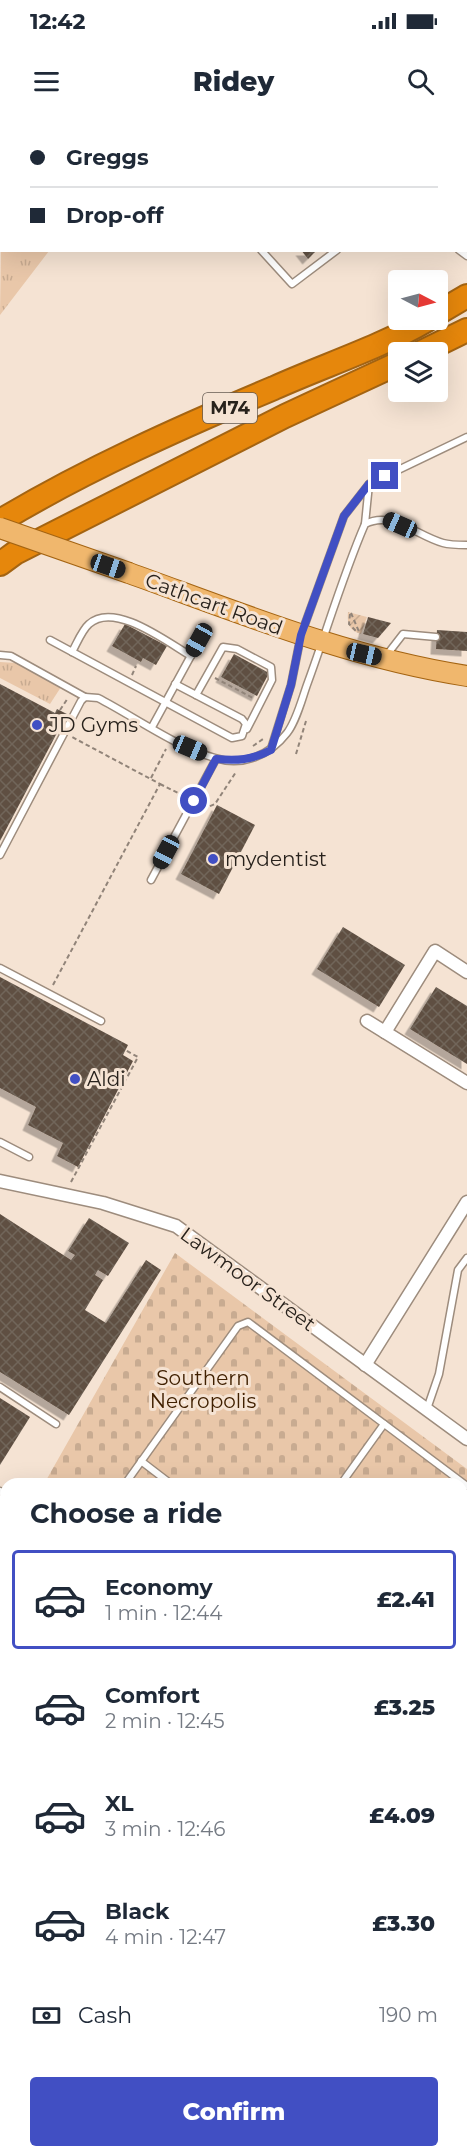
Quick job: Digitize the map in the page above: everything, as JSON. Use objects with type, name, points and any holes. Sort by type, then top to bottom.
[{"type":"highway","points":[[448,307],[467,296]]},
{"type":"highway","name":"M74","points":[[0,521],[35,500],[119,458],[274,387],[366,350],[407,330]]},
{"type":"highway","points":[[442,342],[467,330]]},
{"type":"highway","name":"M74","points":[[0,564],[15,553],[285,416],[388,368]]},
{"type":"main road","name":"Cathcart Road","points":[[0,528],[324,643],[383,659],[467,676]]},
{"type":"street","points":[[385,1032],[435,951],[467,972]]},
{"type":"street","points":[[367,1021],[467,1083]]},
{"type":"street","name":"Lawmoor Street","points":[[0,1181],[103,1203],[176,1226],[467,1439]]},
{"type":"street","points":[[365,1365],[467,1203]]},
{"type":"lane","points":[[263,252],[292,284],[334,252]]},
{"type":"lane","points":[[271,750],[291,685],[301,635],[344,516],[369,484],[467,437]]},
{"type":"lane","points":[[0,655],[11,656],[85,697],[98,698],[216,759],[236,761],[255,759],[271,750],[289,732],[324,643],[365,524],[369,484]]},
{"type":"lane","points":[[365,524],[372,520],[388,520],[443,543],[467,545]]},
{"type":"lane","points":[[72,652],[87,624],[104,616],[127,620],[191,656]]},
{"type":"lane","points":[[383,659],[403,634],[436,637]]},
{"type":"lane","points":[[50,640],[232,738],[242,736],[246,730],[272,680],[271,667],[228,647],[223,647],[218,652],[196,695]]},
{"type":"lane","points":[[152,727],[199,640]]},
{"type":"lane","points":[[175,684],[242,719],[246,724],[246,730]]},
{"type":"lane","points":[[0,855],[85,697]]},
{"type":"lane","points":[[151,880],[216,759]]},
{"type":"lane","points":[[0,968],[101,1021]]},
{"type":"lane","points":[[0,1142],[29,1157]]},
{"type":"lane","points":[[427,1410],[439,1374],[458,1270],[467,1258]]},
{"type":"lane","points":[[130,1478],[238,1326],[248,1322],[457,1478]]},
{"type":"lane","points":[[0,1387],[56,1424]]},
{"type":"lane","points":[[345,1478],[384,1424]]},
{"type":"lane","points":[[141,1461],[163,1478]]},
{"type":"path","points":[[351,613],[360,634],[349,624],[351,613]]},
{"type":"path","points":[[215,678],[260,703]]},
{"type":"path","points":[[60,710],[65,700]]},
{"type":"path","points":[[65,733],[208,807],[215,804],[236,772],[236,751],[253,746],[262,740],[266,732]]},
{"type":"path","points":[[151,779],[172,738]]},
{"type":"path","points":[[48,994],[160,784]]},
{"type":"path","points":[[74,1176],[138,1057],[125,1050]]},
{"type":"green space","points":[[1,252],[48,252],[0,315]]},
{"type":"green space","points":[[348,612],[367,617],[361,634],[350,626]]},
{"type":"green space","points":[[0,662],[16,663],[61,687],[50,704],[0,678]]},
{"type":"green space","name":"Southern Necropolis","points":[[175,1253],[467,1469],[467,1478],[47,1478]]},
{"type":"building","points":[[303,252],[315,252],[308,259]]},
{"type":"building","points":[[368,617],[391,623],[378,638],[363,634]]},
{"type":"building","points":[[125,624],[167,646],[156,665],[143,658],[141,662],[112,646]]},
{"type":"building","points":[[437,630],[467,632],[467,651],[436,649]]},
{"type":"building","points":[[234,654],[269,673],[257,696],[221,677]]},
{"type":"building","points":[[0,684],[55,713],[57,709],[67,714],[0,841]]},
{"type":"building","points":[[217,805],[255,825],[219,894],[181,874]]},
{"type":"building","points":[[343,927],[405,965],[379,1007],[317,969]]},
{"type":"building","points":[[0,977],[128,1045],[123,1055],[133,1061],[78,1167],[57,1156],[63,1143],[28,1125],[36,1107],[0,1088]]},
{"type":"building","points":[[436,987],[467,1006],[467,1064],[410,1029]]},
{"type":"building","points":[[0,1214],[71,1260],[75,1255],[68,1251],[89,1218],[129,1243],[108,1276],[98,1270],[95,1275],[103,1280],[85,1310],[106,1323],[146,1260],[161,1270],[69,1415],[0,1372]]},
{"type":"building","points":[[0,1398],[30,1417],[0,1465]]},
{"type":"place","name":"JD Gyms","points":[[37,725]]},
{"type":"place","name":"mydentist","points":[[213,859]]},
{"type":"place","name":"Aldi","points":[[75,1079]]},
{"type":"route","points":[[194,801],[216,759],[236,761],[255,759],[271,750],[291,685],[301,635],[344,516],[369,484],[385,476]]}]
